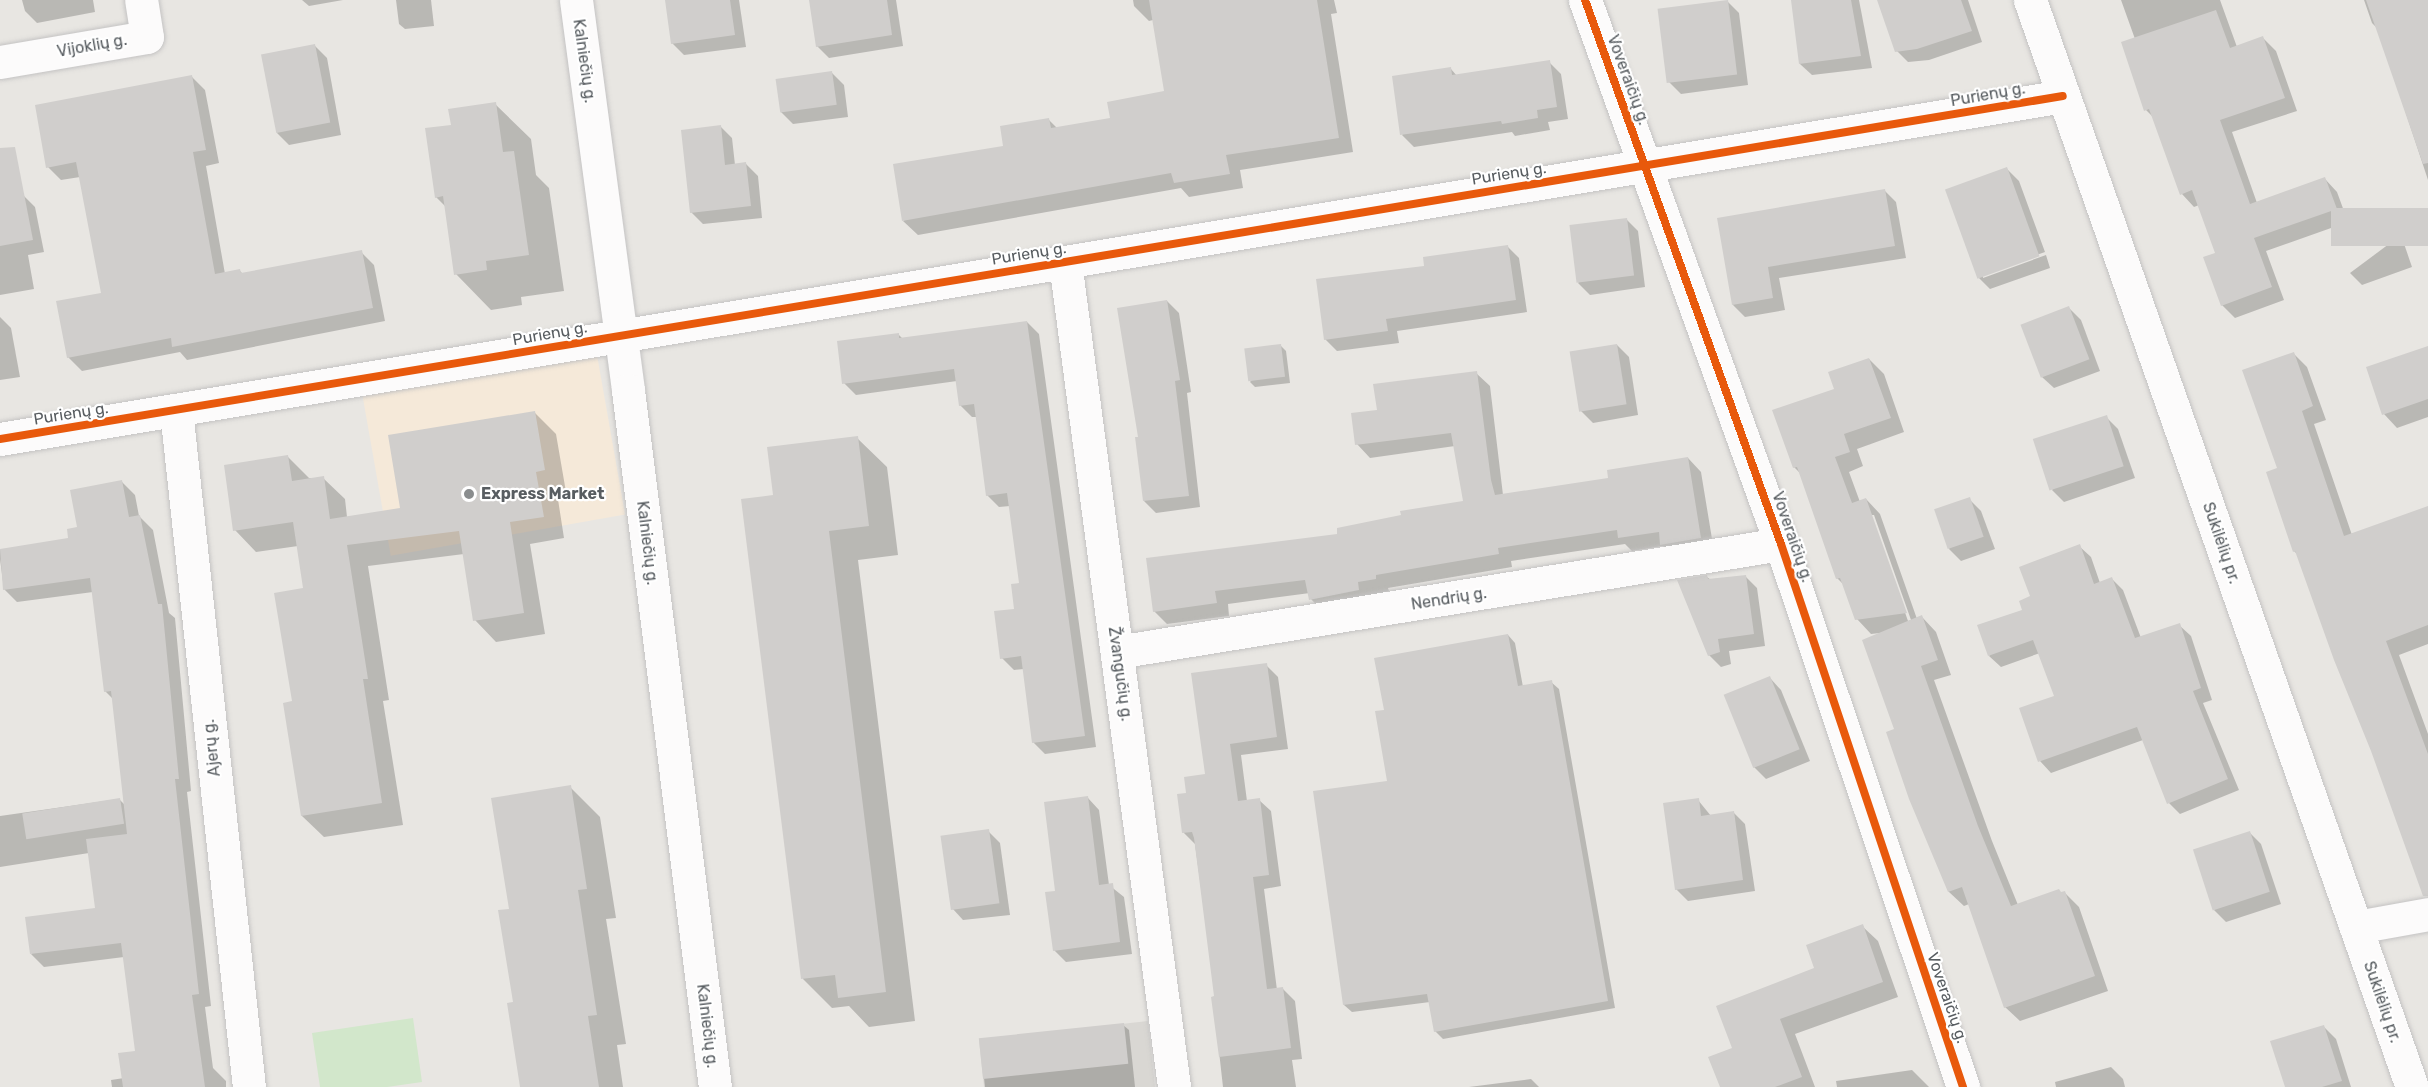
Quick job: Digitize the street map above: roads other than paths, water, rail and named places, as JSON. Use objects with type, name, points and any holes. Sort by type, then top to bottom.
[{"type":"street","name":"Vijoklių g.","points":[[0,62],[147,37],[141,0]]},
{"type":"street","name":"Kalniečių g.","points":[[576,0],[715,1087]]},
{"type":"street","name":"Voveraičių g.","points":[[1585,0],[1781,544],[1963,1087]]},
{"type":"street","name":"Sukilėlių pr.","points":[[2030,0],[2412,1087]]},
{"type":"street","name":"Purienų g.","points":[[0,439],[2063,96]]},
{"type":"street","name":"Žvangučių g.","points":[[1065,262],[1174,1087]]},
{"type":"street","name":"Ajerų g.","points":[[176,410],[249,1087]]},
{"type":"street","name":"Nendrių g.","points":[[1117,652],[1781,544]]},
{"type":"street","points":[[2356,927],[2428,914]]},
{"type":"place","name":"Express Market","points":[[469,494]]}]
